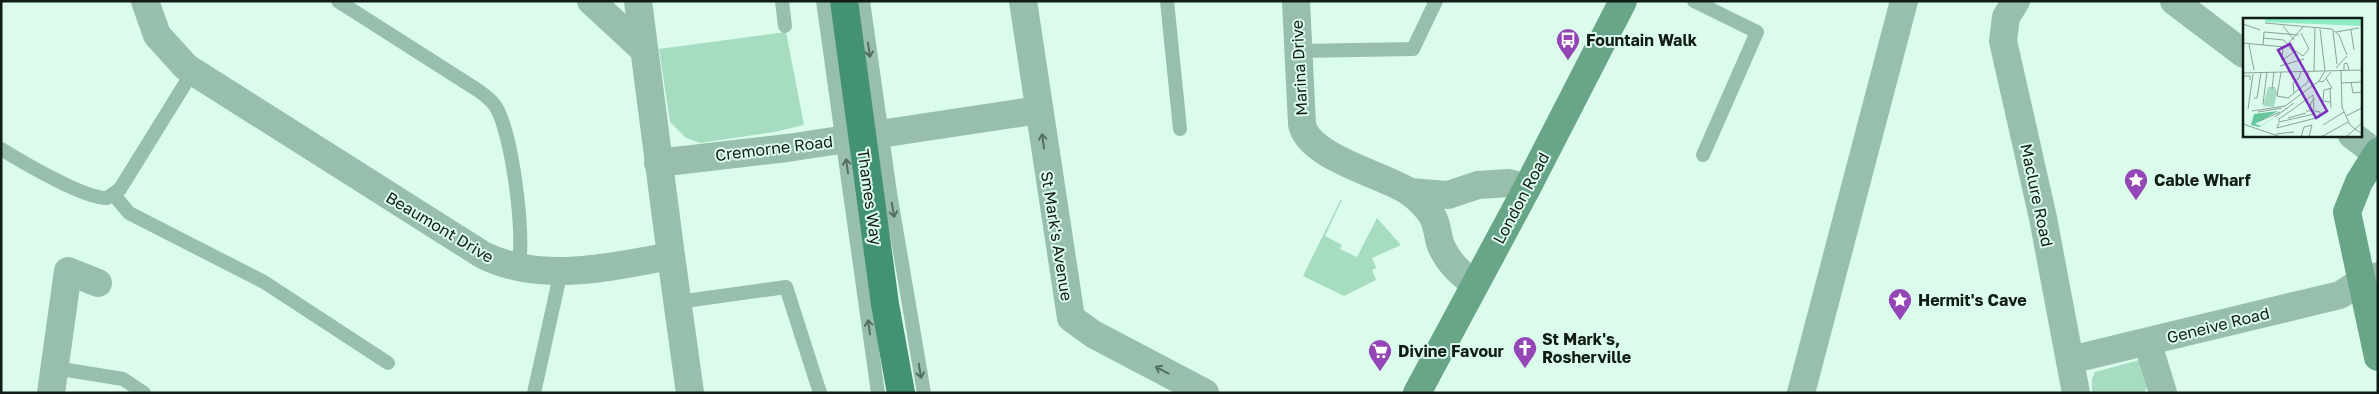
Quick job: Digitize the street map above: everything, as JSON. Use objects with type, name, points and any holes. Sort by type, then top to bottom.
[{"type":"main road","name":"Thames Way","points":[[844,1],[885,304],[901,393]]},
{"type":"main road","name":"London Road","points":[[1416,393],[1527,188],[1622,1]]},
{"type":"main road","points":[[2377,153],[2359,182],[2348,212],[2370,279],[2378,357]]},
{"type":"street","name":"Beaumont Drive","points":[[146,1],[159,37],[178,60],[193,72],[469,247],[494,260],[518,268],[561,271],[603,267],[671,256]]},
{"type":"street","points":[[590,1],[644,50]]},
{"type":"street","points":[[638,1],[690,393]]},
{"type":"street","name":"St Mark's Avenue","points":[[1023,1],[1071,318],[1093,334],[1205,393]]},
{"type":"street","name":"Marina Drive","points":[[1296,1],[1302,124],[1306,136],[1320,149],[1409,192],[1426,206],[1434,219],[1440,244],[1447,256],[1462,275],[1475,283]]},
{"type":"street","points":[[1802,393],[1904,1]]},
{"type":"street","name":"Maclure Road","points":[[2016,1],[2006,17],[2003,41],[2043,218],[2076,393]]},
{"type":"street","points":[[2174,1],[2243,53]]},
{"type":"street","name":"Cremorne Road","points":[[658,162],[813,144],[1039,110]]},
{"type":"street","points":[[2353,136],[2377,153]]},
{"type":"street","name":"Marina Drive","points":[[1409,192],[1448,194],[1481,184],[1509,183],[1527,188]]},
{"type":"street","points":[[53,380],[68,271],[98,283]]},
{"type":"street","name":"Geneive Road","points":[[2070,360],[2340,295],[2370,279]]},
{"type":"street","points":[[2148,342],[2162,393]]},
{"type":"lane","points":[[338,1],[476,89],[494,103],[505,128],[518,203],[522,252],[518,268]]},
{"type":"lane","points":[[782,1],[785,26]]},
{"type":"lane","points":[[823,1],[878,393]]},
{"type":"lane","points":[[863,1],[890,193],[924,393]]},
{"type":"lane","points":[[1167,1],[1180,129]]},
{"type":"lane","points":[[1298,51],[1413,49],[1436,1]]},
{"type":"lane","points":[[1694,1],[1757,32],[1703,155]]},
{"type":"lane","points":[[1,149],[39,170],[106,199],[114,194],[193,72]]},
{"type":"lane","points":[[114,194],[129,213],[264,282],[388,363]]},
{"type":"lane","points":[[534,393],[561,271]]},
{"type":"lane","points":[[678,302],[786,287],[820,393]]},
{"type":"lane","points":[[53,380],[124,379],[144,393]]},
{"type":"green space","points":[[786,32],[804,125],[774,132],[700,143],[686,138],[670,122],[659,49]]},
{"type":"green space","points":[[1341,199],[1325,236],[1342,245],[1340,249],[1357,257],[1377,218],[1401,245],[1372,258],[1376,268],[1372,270],[1376,280],[1344,296],[1303,276]]},
{"type":"green space","points":[[2143,359],[2149,383],[2144,393],[2092,393],[2092,379],[2095,372]]},
{"type":"place","name":"Fountain Walk","points":[[1568,61]]},
{"type":"place","name":"Cable Wharf","points":[[2136,201]]},
{"type":"place","name":"Hermit's Cave","points":[[1900,321]]},
{"type":"place","name":"St Mark's, Rosherville","points":[[1525,369]]},
{"type":"place","name":"Divine Favour","points":[[1380,372]]}]
